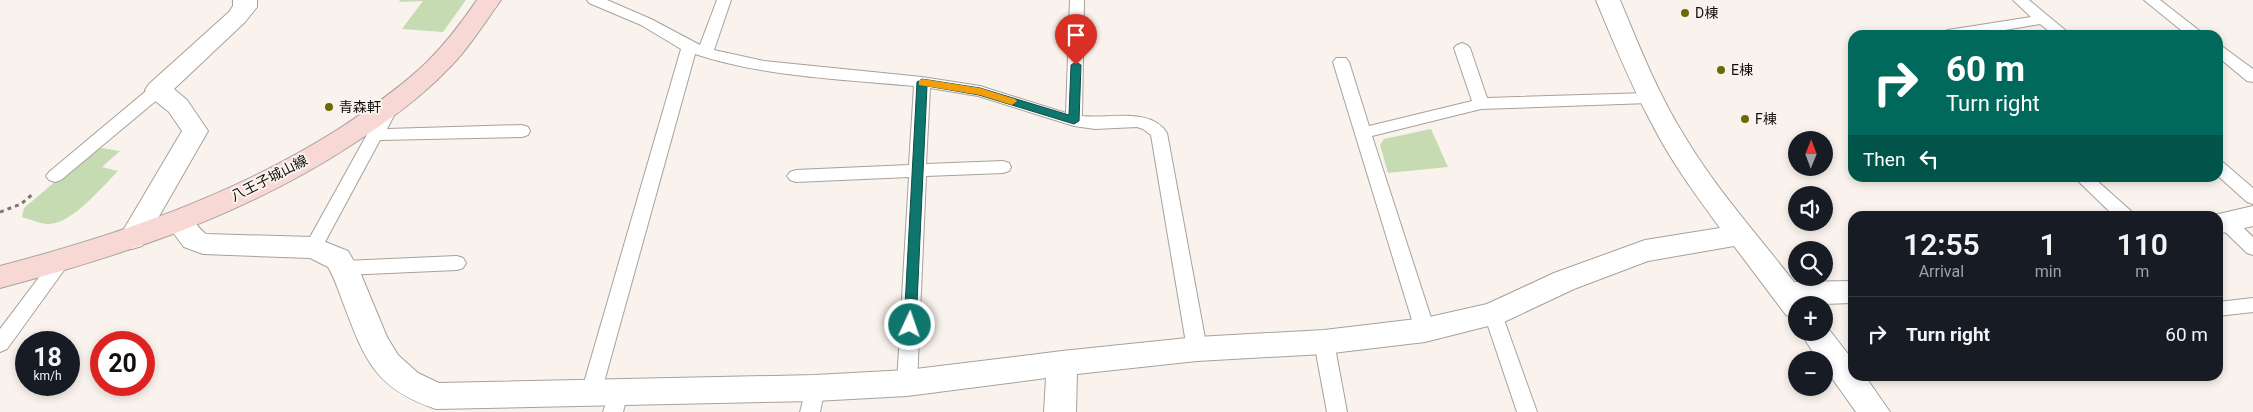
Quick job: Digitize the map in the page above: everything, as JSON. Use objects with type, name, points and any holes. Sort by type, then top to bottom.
[{"type":"main road","name":"八王子城山線","points":[[0,277],[61,261],[179,222],[300,163],[348,134],[392,104],[427,75],[442,60],[489,0]]},
{"type":"street","points":[[132,239],[195,131],[178,106],[158,90],[237,18],[245,7],[244,0]]},
{"type":"street","points":[[1608,0],[1649,98],[1675,143],[1740,235],[1789,296]]},
{"type":"street","points":[[2223,223],[2253,216]]},
{"type":"street","points":[[179,222],[194,240],[203,244],[313,248],[338,259],[344,268],[373,341],[387,364],[395,374],[433,404],[607,400],[813,400],[908,383],[1062,363],[1196,349],[1324,342],[1425,330],[1493,314],[1564,281],[1644,251],[1740,235]]},
{"type":"street","points":[[1822,296],[1848,293]]},
{"type":"street","points":[[1822,341],[1848,377]]},
{"type":"street","points":[[1060,412],[1062,363]]},
{"type":"street","points":[[1851,381],[1874,412]]},
{"type":"lane","points":[[594,0],[646,22],[697,50],[764,66],[922,82],[980,92],[1074,121],[1096,123],[1137,122],[1148,124],[1159,133],[1196,349]]},
{"type":"lane","points":[[607,400],[697,50],[724,0]]},
{"type":"lane","points":[[1074,121],[1077,0]]},
{"type":"lane","points":[[2020,0],[2057,30]]},
{"type":"lane","points":[[2151,0],[2190,30]]},
{"type":"lane","points":[[1978,30],[2044,19]]},
{"type":"lane","points":[[1462,48],[1481,104]]},
{"type":"lane","points":[[2223,54],[2253,77]]},
{"type":"lane","points":[[1341,62],[1425,330]]},
{"type":"lane","points":[[908,383],[922,82]]},
{"type":"lane","points":[[55,176],[158,90]]},
{"type":"lane","points":[[1362,133],[1481,104],[1649,98]]},
{"type":"lane","points":[[313,248],[392,104]]},
{"type":"lane","points":[[374,135],[522,130]]},
{"type":"lane","points":[[796,176],[1003,167]]},
{"type":"lane","points":[[2223,171],[2253,198]]},
{"type":"lane","points":[[2088,182],[2120,211]]},
{"type":"lane","points":[[2223,224],[2253,248]]},
{"type":"lane","points":[[0,344],[61,261]]},
{"type":"lane","points":[[344,268],[457,263]]},
{"type":"lane","points":[[2223,308],[2253,305]]},
{"type":"lane","points":[[1493,314],[1527,412]]},
{"type":"lane","points":[[1324,342],[1337,412]]},
{"type":"path","points":[[0,212],[21,204],[55,176]]},
{"type":"green space","points":[[400,0],[466,0],[443,32],[402,29],[423,1],[399,2]]},
{"type":"green space","points":[[1431,129],[1448,167],[1388,173],[1380,145],[1384,139]]},
{"type":"green space","points":[[96,147],[120,151],[102,167],[118,171],[86,204],[57,223],[45,224],[22,217],[24,208]]},
{"type":"slow traffic","points":[[923,82],[980,92],[1012,101]]},
{"type":"place","name":"D棟","points":[[1685,13]]},
{"type":"place","name":"E棟","points":[[1721,70]]},
{"type":"place","name":"青森軒","points":[[329,107]]},
{"type":"place","name":"F棟","points":[[1745,119]]},
{"type":"route","points":[[910,325],[922,82],[980,92],[1074,121],[1076,65]]}]
